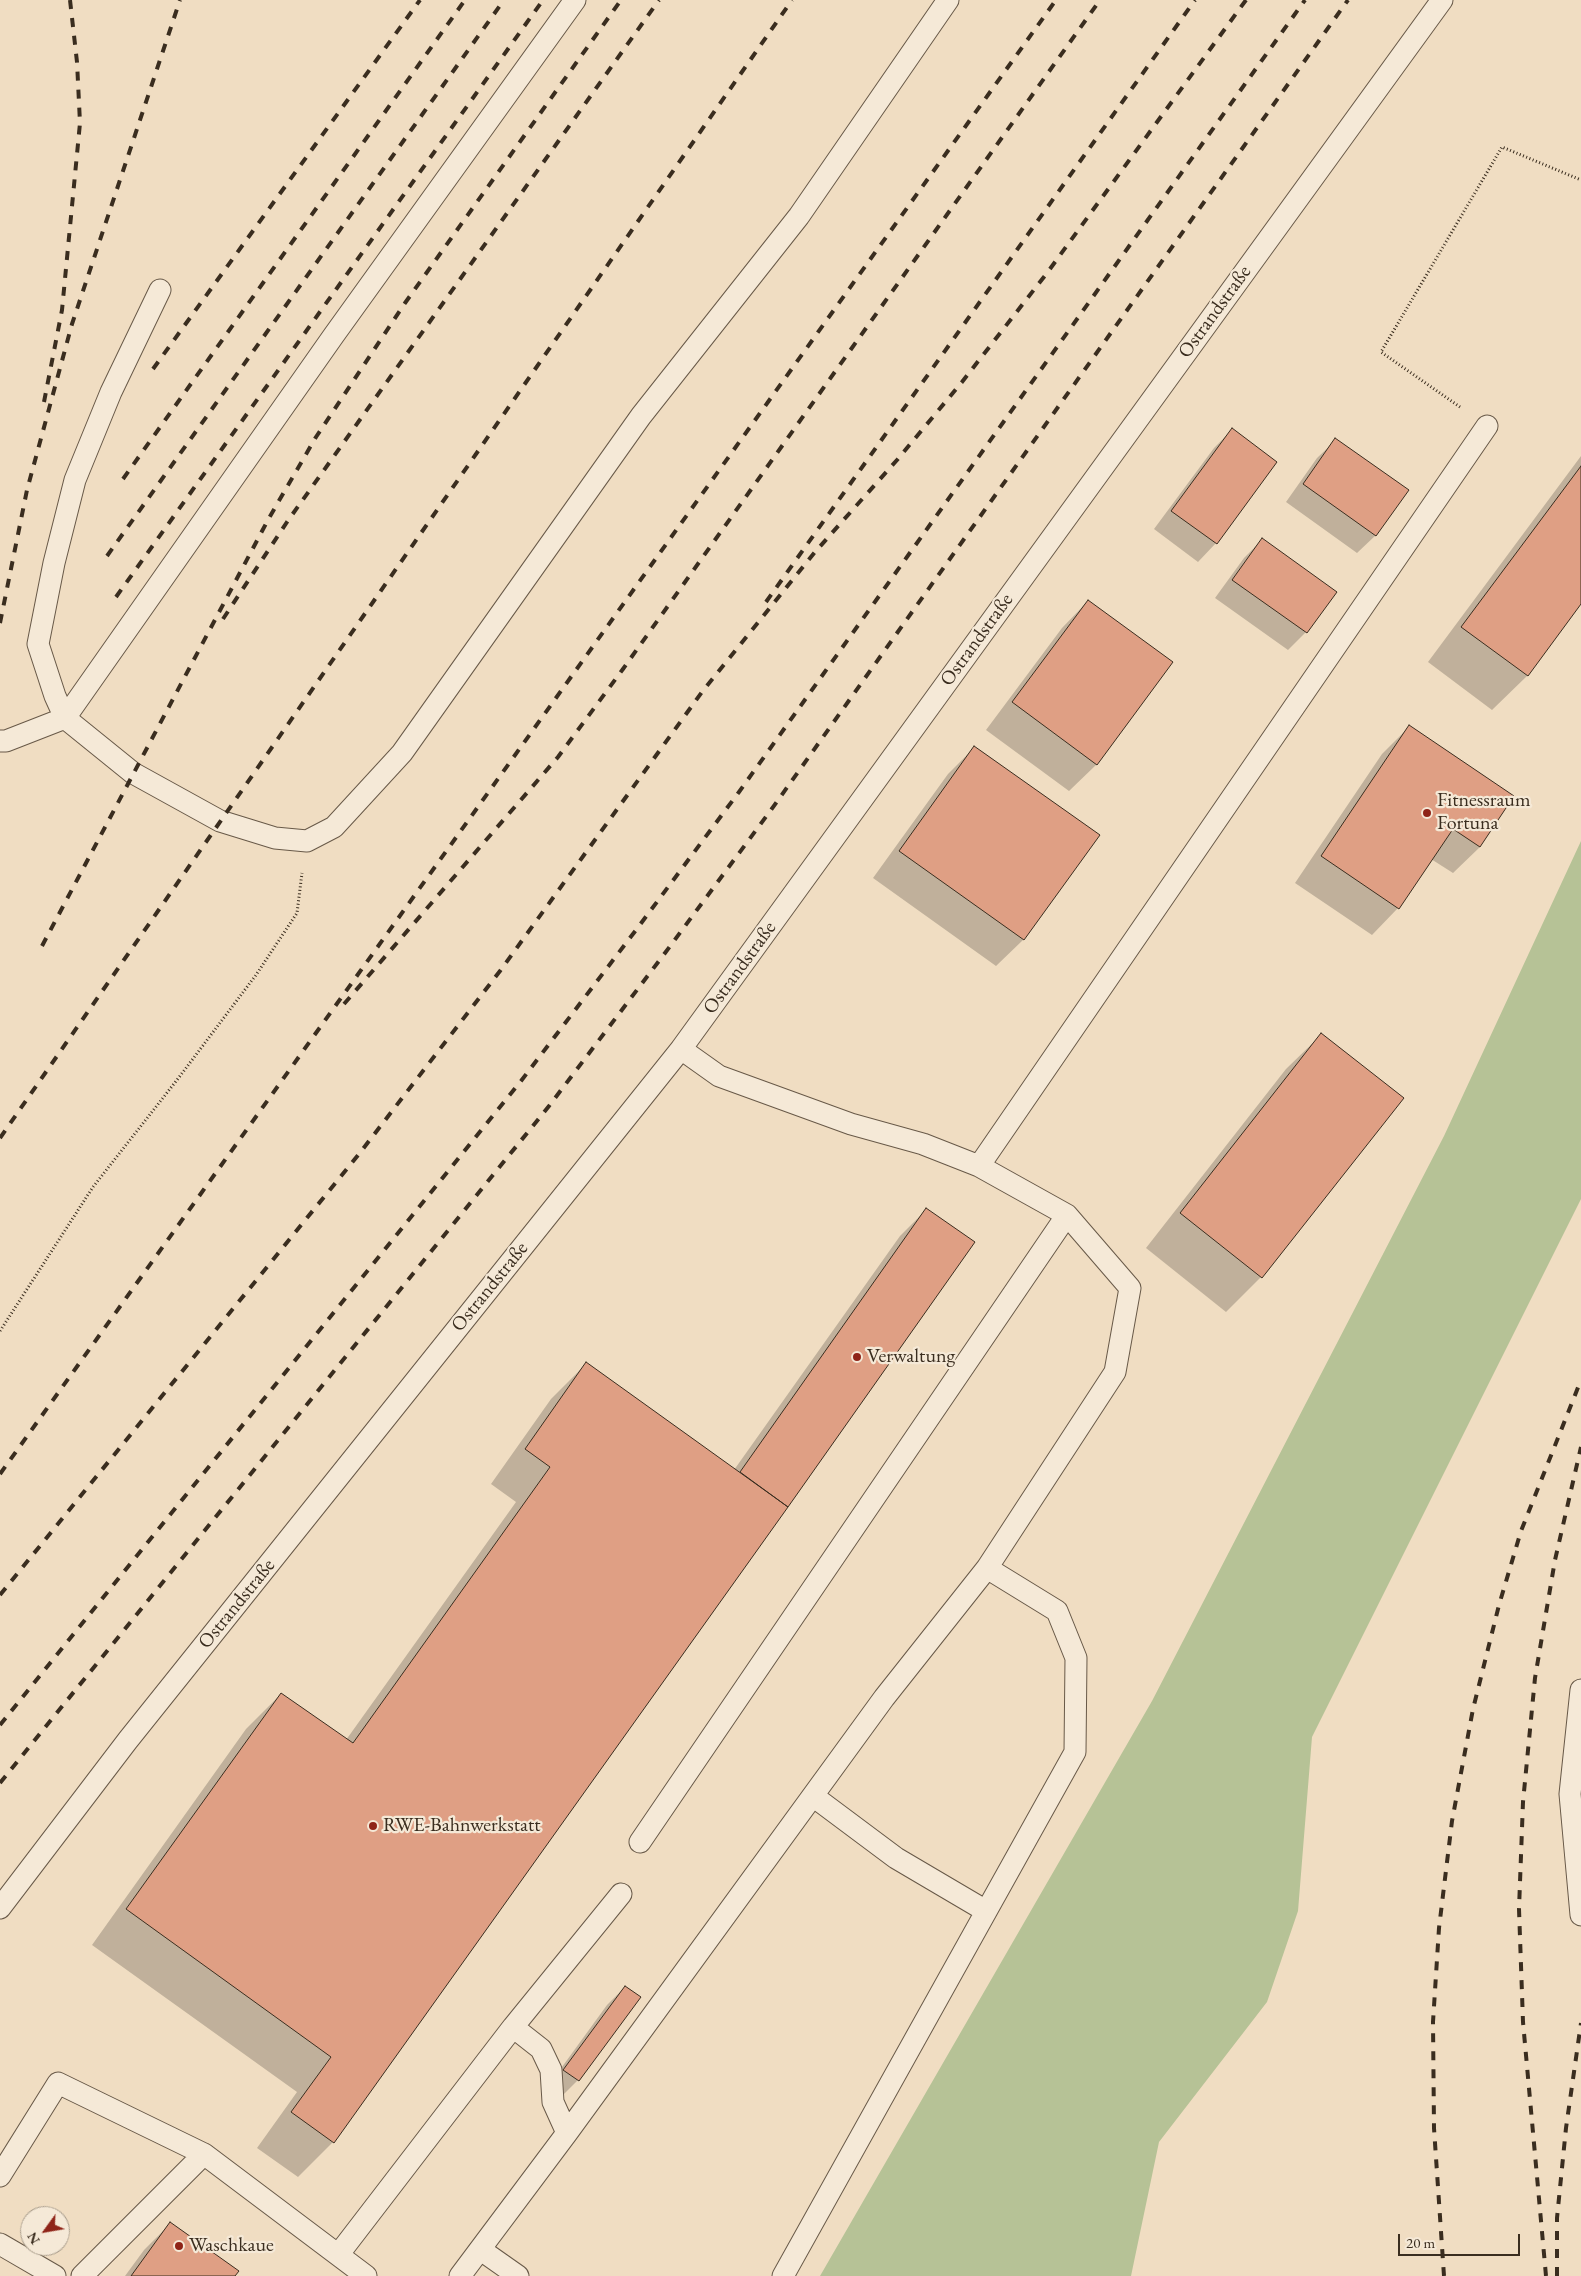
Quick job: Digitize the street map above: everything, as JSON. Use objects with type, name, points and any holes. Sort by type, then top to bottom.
[{"type":"lane","points":[[0,741],[6,741],[65,718],[334,335],[575,0]]},
{"type":"lane","points":[[160,290],[111,392],[75,480],[54,563],[38,644],[55,696],[65,718],[133,773],[220,821],[275,838],[306,841],[334,827],[402,753],[641,416],[799,216],[948,0]]},
{"type":"lane","name":"Ostrandstraße","points":[[0,1908],[128,1740],[681,1049],[1442,0]]},
{"type":"lane","points":[[979,1166],[1487,426]]},
{"type":"lane","points":[[460,2276],[567,2133],[884,1698],[987,1568],[1115,1372],[1130,1288],[1067,1215],[979,1166],[922,1144],[851,1124],[719,1076],[681,1049]]},
{"type":"lane","points":[[640,1842],[1067,1215]]},
{"type":"lane","points":[[783,2276],[1075,1752],[1076,1658],[1057,1610],[987,1568]]},
{"type":"lane","points":[[1581,1690],[1570,1794],[1581,1916]]},
{"type":"lane","points":[[813,1796],[896,1858],[986,1911]]},
{"type":"lane","points":[[338,2255],[513,2027],[621,1894]]},
{"type":"lane","points":[[513,2027],[541,2049],[551,2070],[552,2102],[567,2133]]},
{"type":"lane","points":[[0,2176],[58,2083],[204,2154],[366,2276]]},
{"type":"lane","points":[[82,2276],[204,2154]]},
{"type":"lane","points":[[0,2244],[55,2276]]},
{"type":"lane","points":[[481,2250],[518,2276]]},
{"type":"path","points":[[1487,426],[1381,352],[1502,148],[1581,180]]},
{"type":"path","points":[[0,1332],[93,1187],[256,975],[297,913],[306,841]]},
{"type":"green space","points":[[1581,841],[1581,1199],[1312,1737],[1298,1911],[1267,2002],[1159,2142],[1131,2276],[820,2276],[1152,1701],[1444,1136]]},
{"type":"building","points":[[1232,428],[1277,462],[1217,544],[1171,511]]},
{"type":"building","points":[[1335,438],[1409,490],[1376,536],[1303,484]]},
{"type":"building","points":[[1581,466],[1581,604],[1528,676],[1461,627]]},
{"type":"building","points":[[1262,538],[1337,592],[1307,633],[1232,580]]},
{"type":"building","points":[[1088,600],[1173,662],[1097,765],[1012,702]]},
{"type":"building","name":"Fitnessraum Fortuna","points":[[1409,725],[1514,796],[1480,847],[1453,829],[1399,909],[1321,856]]},
{"type":"building","points":[[974,746],[1100,835],[1024,940],[899,851]]},
{"type":"building","points":[[1321,1033],[1404,1098],[1262,1278],[1180,1213]]},
{"type":"building","name":"Verwaltung","points":[[926,1208],[975,1242],[788,1507],[740,1472]]},
{"type":"building","name":"RWE-Bahnwerkstatt","points":[[586,1362],[788,1507],[334,2143],[291,2112],[331,2057],[126,1909],[281,1693],[353,1743],[550,1467],[525,1449]]},
{"type":"building","points":[[625,1986],[641,1997],[579,2081],[563,2070]]},
{"type":"building","name":"Waschkaue","points":[[170,2222],[239,2271],[235,2276],[131,2276]]},
{"type":"railway","points":[[44,402],[62,310],[80,123],[77,62],[70,0]]},
{"type":"railway","points":[[0,623],[27,490],[72,324],[180,0]]},
{"type":"railway","points":[[153,369],[420,0]]},
{"type":"railway","points":[[123,479],[465,0]]},
{"type":"railway","points":[[107,556],[504,0]]},
{"type":"railway","points":[[116,597],[543,0]]},
{"type":"railway","points":[[42,946],[269,518],[316,437],[405,303],[621,0]]},
{"type":"railway","points":[[223,619],[287,522],[659,0]]},
{"type":"railway","points":[[0,1138],[792,0]]},
{"type":"railway","points":[[0,1474],[1056,0]]},
{"type":"railway","points":[[344,1004],[558,757],[623,669],[1100,0]]},
{"type":"railway","points":[[766,602],[1195,0]]},
{"type":"railway","points":[[0,1595],[359,1154],[500,971],[702,692],[815,552],[897,460],[962,382],[1047,273],[1246,0]]},
{"type":"railway","points":[[0,1725],[521,1081],[636,930],[739,792],[1305,0]]},
{"type":"railway","points":[[0,1783],[549,1106],[665,953],[771,810],[1348,0]]},
{"type":"railway","points":[[1444,2276],[1434,2128],[1433,2022],[1439,1928],[1452,1821],[1473,1709],[1499,1605],[1521,1531],[1581,1380]]},
{"type":"railway","points":[[1546,2276],[1523,2022],[1519,1909],[1523,1802],[1535,1678],[1555,1560],[1581,1447]]},
{"type":"railway","points":[[1557,2276],[1557,2218],[1566,2128],[1581,2023]]},
{"type":"place","name":"Fitnessraum Fortuna","points":[[1427,813]]},
{"type":"place","name":"Verwaltung","points":[[857,1357]]},
{"type":"place","name":"RWE-Bahnwerkstatt","points":[[373,1826]]},
{"type":"place","name":"Waschkaue","points":[[179,2246]]}]
